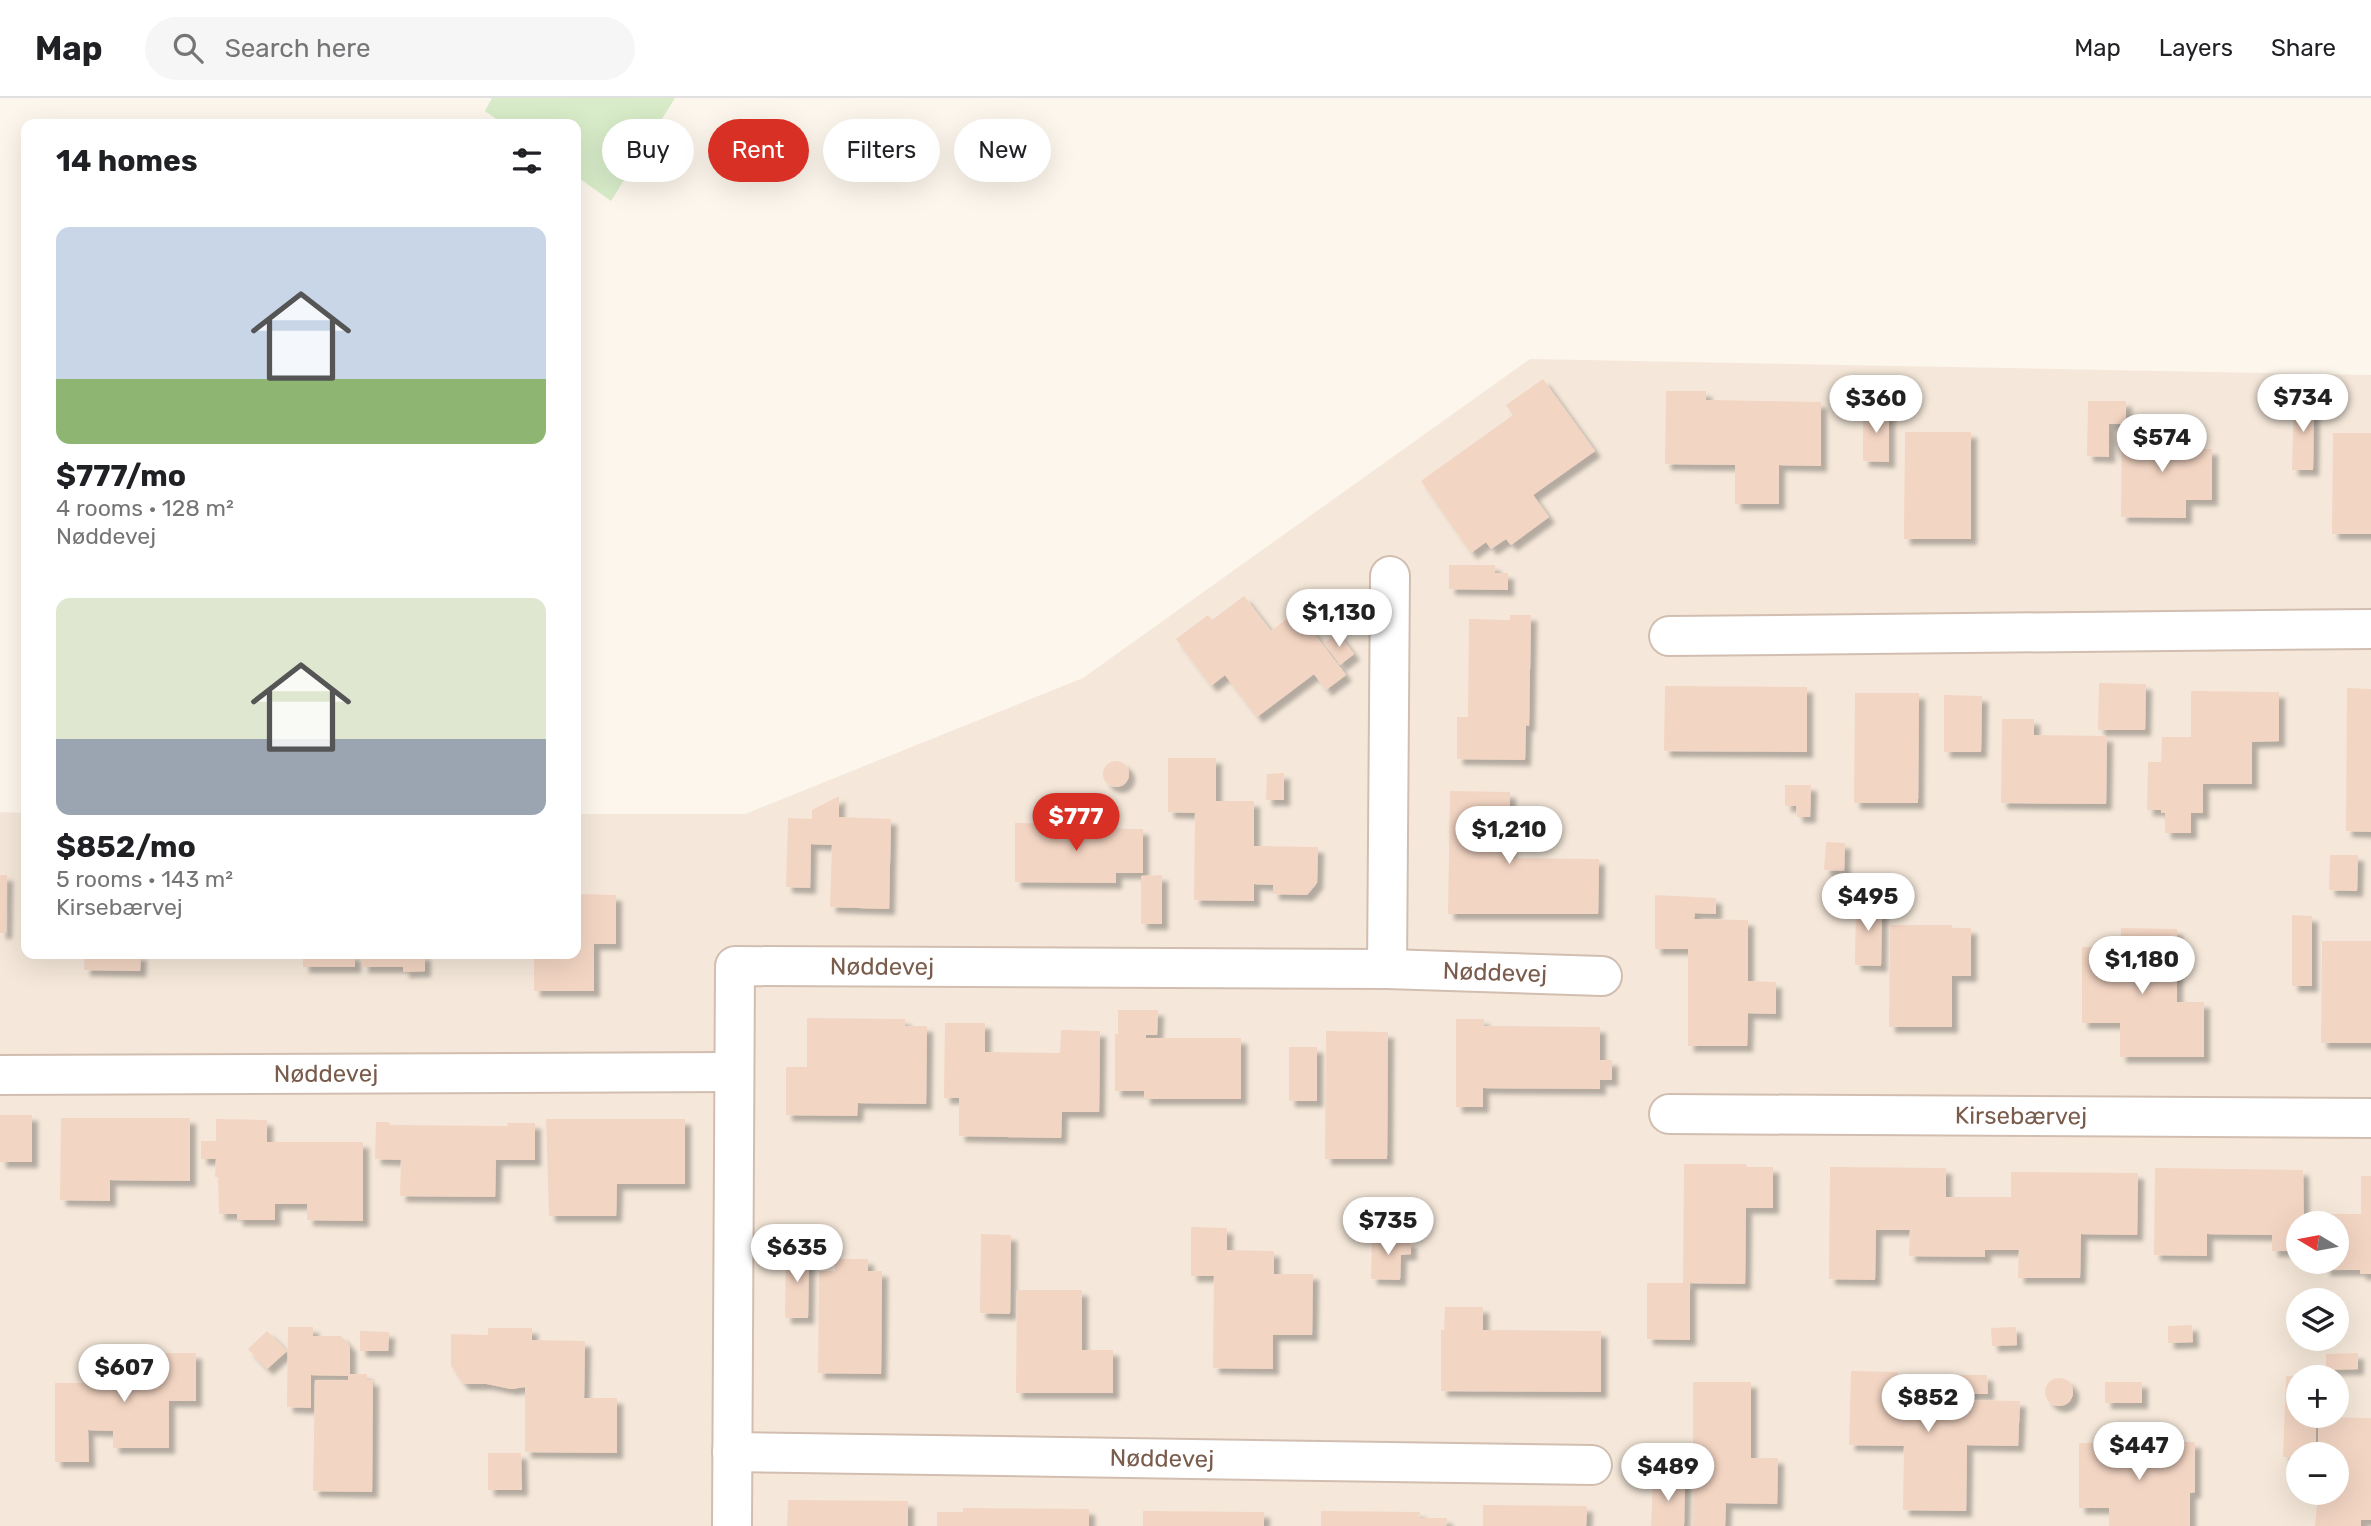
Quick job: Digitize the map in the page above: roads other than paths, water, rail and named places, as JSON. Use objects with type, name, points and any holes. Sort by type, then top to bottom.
[{"type":"street","points":[[1387,969],[1390,576]]},
{"type":"street","points":[[1669,636],[2371,629]]},
{"type":"street","name":"Nøddevej","points":[[732,1526],[735,966],[1387,969],[1602,976]]},
{"type":"street","name":"Nøddevej","points":[[0,1075],[734,1072]]},
{"type":"street","name":"Kirsebærvej","points":[[1669,1114],[2371,1118]]},
{"type":"street","name":"Nøddevej","points":[[732,1452],[1592,1465]]}]
